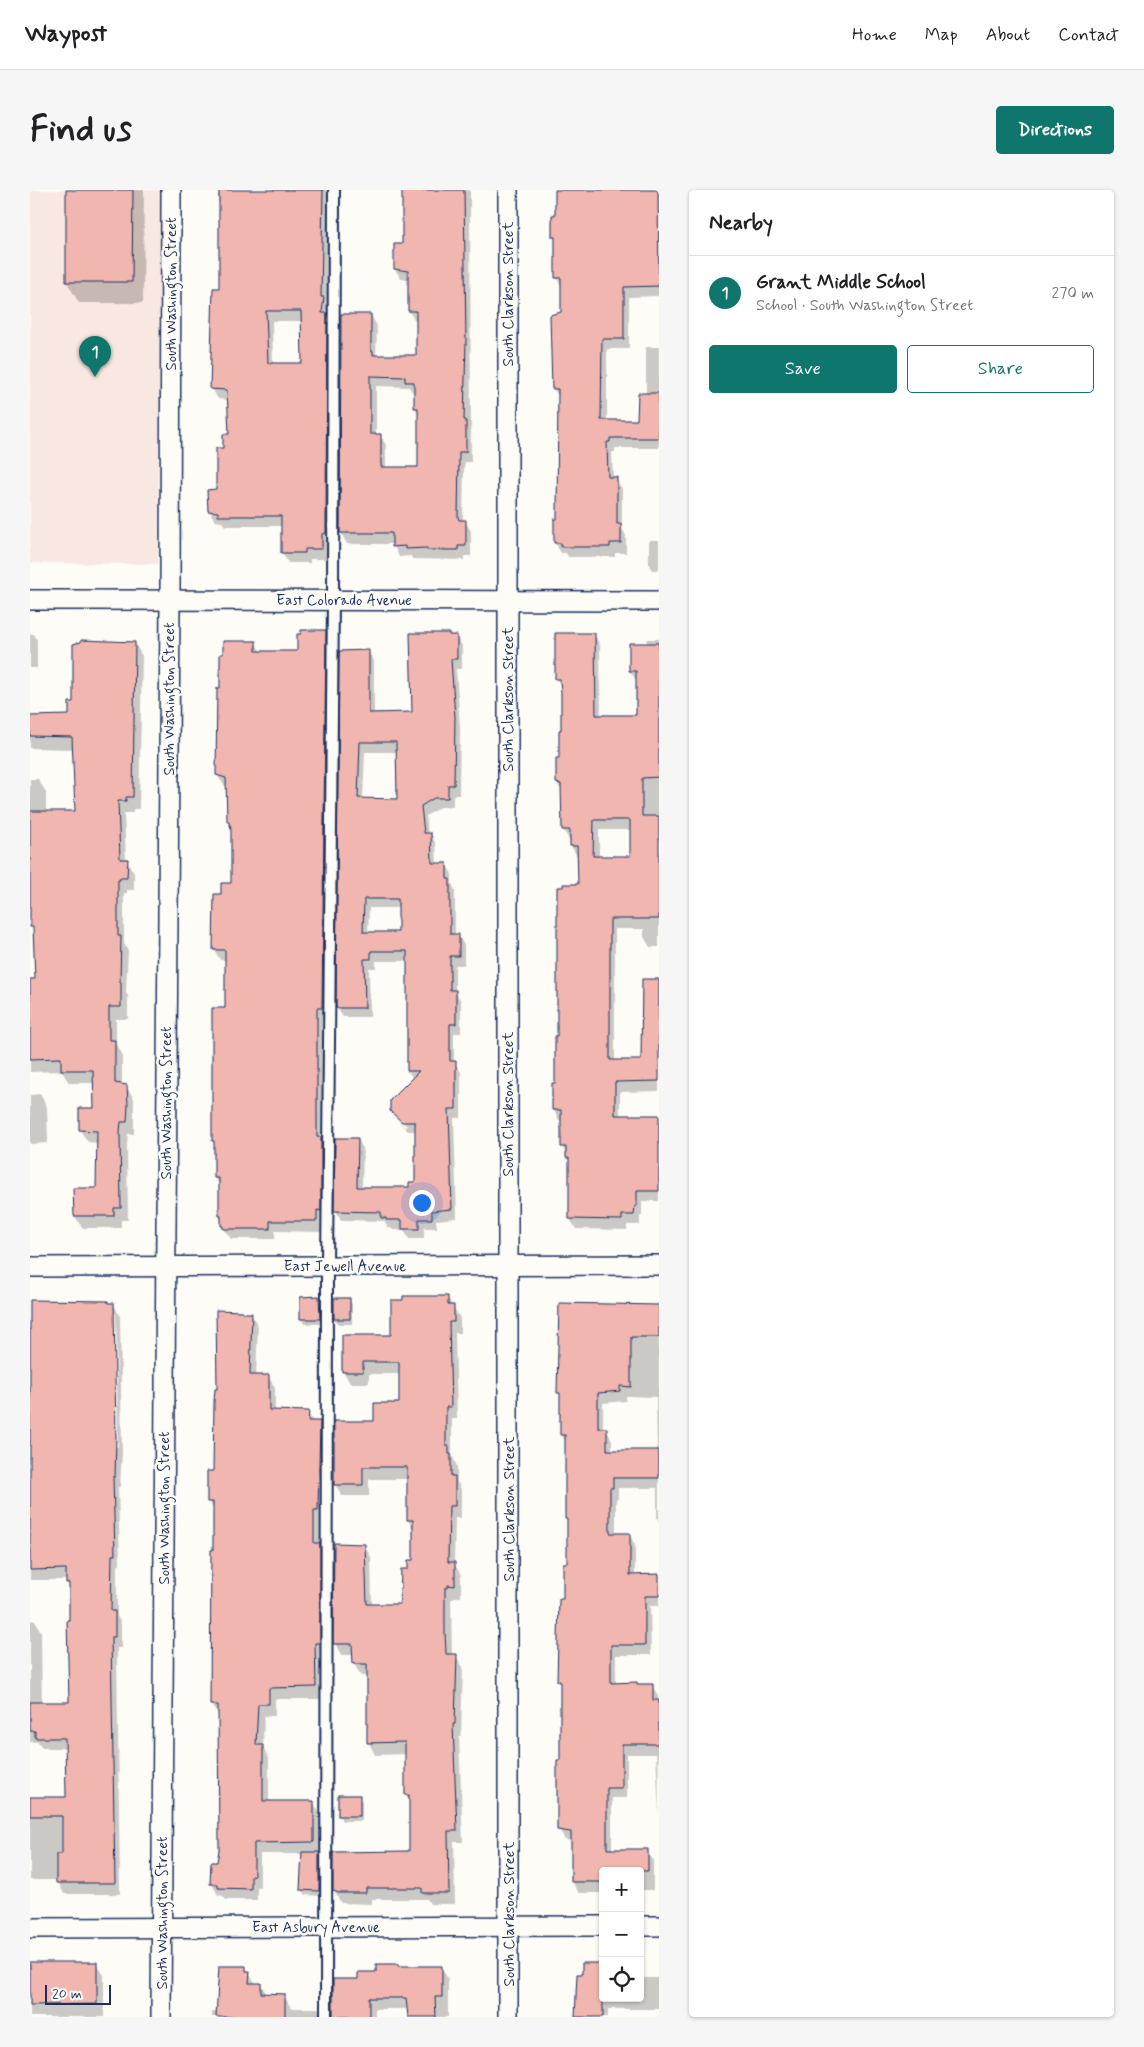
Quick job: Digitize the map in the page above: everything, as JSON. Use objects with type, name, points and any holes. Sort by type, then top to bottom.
[{"type":"street","name":"South Washington Street","points":[[161,2017],[171,190]]},
{"type":"street","name":"South Clarkson Street","points":[[508,190],[508,2017]]},
{"type":"street","name":"East Colorado Avenue","points":[[30,600],[659,601]]},
{"type":"street","name":"East Jewell Avenue","points":[[30,1266],[659,1265]]},
{"type":"street","name":"East Asbury Avenue","points":[[30,1928],[599,1926]]},
{"type":"street","points":[[644,1926],[659,1926]]},
{"type":"lane","points":[[326,2017],[326,1266],[333,600],[334,190]]},
{"type":"shaded area","points":[[30,190],[160,190],[158,564],[30,563]]},
{"type":"building","points":[[66,190],[133,190],[132,282],[66,282]]},
{"type":"building","points":[[219,190],[323,190],[321,297],[324,297],[322,313],[327,313],[326,533],[322,534],[322,549],[305,549],[305,553],[281,553],[281,516],[218,516],[218,512],[208,511],[207,490],[216,489],[216,448],[223,448],[223,434],[229,434],[227,390],[210,389],[213,288],[219,288]],"holes":[[[266,311],[301,311],[302,363],[268,363]]]},
{"type":"building","points":[[402,190],[464,190],[466,340],[464,420],[466,420],[466,452],[459,452],[458,517],[459,520],[466,520],[466,546],[458,546],[458,550],[405,549],[405,546],[392,547],[392,533],[340,533],[341,314],[371,314],[371,351],[373,351],[373,355],[416,355],[416,311],[408,311],[408,271],[394,269],[394,244],[402,244]],"holes":[[[370,376],[405,377],[405,382],[414,382],[414,408],[418,408],[418,467],[381,467],[381,434],[370,434]]]},
{"type":"building","points":[[555,190],[658,190],[659,286],[624,287],[624,339],[602,339],[601,420],[637,420],[638,393],[659,393],[659,438],[610,438],[610,442],[607,442],[608,477],[617,477],[617,524],[621,524],[621,543],[610,543],[610,547],[561,547],[561,543],[554,543],[554,519],[557,519],[558,389],[552,389],[550,315],[561,312],[561,278],[555,278],[555,237],[552,237],[552,215],[555,215]]},
{"type":"building","points":[[301,630],[326,630],[322,1008],[317,1008],[317,1137],[321,1137],[321,1211],[317,1210],[317,1221],[270,1221],[270,1229],[223,1229],[223,1226],[221,1226],[221,1216],[219,1216],[219,1178],[214,1178],[214,1141],[212,1141],[212,1008],[225,1008],[225,950],[213,950],[214,894],[221,894],[221,883],[231,883],[231,828],[229,822],[227,822],[226,778],[216,775],[217,688],[220,688],[220,654],[223,654],[223,641],[256,641],[256,651],[297,651],[297,634],[301,634]]},
{"type":"building","points":[[410,633],[449,633],[449,635],[457,635],[457,659],[451,659],[455,717],[454,785],[448,785],[448,798],[434,798],[421,806],[424,833],[431,833],[432,863],[447,863],[447,879],[450,879],[450,934],[459,934],[459,956],[450,956],[450,990],[456,990],[456,1024],[450,1024],[450,1061],[456,1061],[456,1109],[449,1109],[452,1209],[432,1211],[432,1219],[419,1219],[419,1229],[402,1229],[402,1220],[386,1220],[386,1218],[381,1218],[381,1212],[334,1211],[335,1138],[358,1138],[357,1187],[409,1187],[409,1182],[415,1182],[415,1122],[402,1122],[390,1111],[390,1100],[419,1071],[407,1071],[407,951],[371,951],[371,959],[364,959],[365,1008],[336,1008],[339,651],[369,650],[369,713],[412,712]],"holes":[[[360,742],[396,742],[397,799],[358,798]],[[364,899],[398,899],[398,932],[363,932]]]},
{"type":"building","points":[[555,633],[595,633],[596,715],[636,715],[636,671],[629,671],[629,643],[659,643],[659,777],[642,778],[642,816],[659,816],[659,919],[610,919],[610,1060],[641,1060],[642,979],[659,979],[659,1081],[615,1082],[615,1115],[659,1115],[659,1191],[637,1191],[637,1206],[635,1206],[634,1215],[622,1215],[622,1220],[569,1219],[569,1158],[566,1158],[566,1147],[561,1147],[561,1110],[552,1110],[552,1083],[555,1083],[555,1036],[557,1036],[557,887],[563,887],[563,884],[578,884],[577,846],[570,846],[570,830],[562,830],[561,784],[556,783],[556,758],[559,758],[559,730],[561,730],[561,693],[560,679],[555,679]],"holes":[[[594,820],[630,820],[630,856],[593,856]]]},
{"type":"building","points":[[81,640],[135,642],[133,797],[126,797],[126,801],[118,801],[120,859],[128,859],[127,878],[120,878],[118,880],[118,936],[121,936],[121,1007],[109,1007],[109,1040],[115,1040],[115,1083],[127,1085],[128,1105],[127,1122],[121,1122],[120,1131],[121,1208],[114,1208],[114,1216],[74,1216],[73,1188],[96,1188],[97,1131],[79,1130],[79,1108],[94,1108],[93,1070],[61,1070],[61,1058],[30,1059],[30,979],[35,979],[33,927],[30,927],[30,811],[75,811],[72,737],[30,736],[30,716],[69,715],[69,702],[73,702],[73,644],[81,642]]},
{"type":"building","points":[[319,1296],[320,1319],[300,1319],[300,1297]]},
{"type":"building","points":[[403,1296],[448,1296],[448,1305],[454,1305],[454,1322],[449,1322],[451,1407],[446,1407],[446,1446],[449,1446],[449,1454],[451,1454],[451,1476],[455,1476],[455,1506],[449,1506],[448,1562],[455,1562],[455,1586],[448,1585],[448,1588],[445,1588],[445,1631],[446,1654],[457,1654],[455,1724],[453,1724],[457,1831],[448,1831],[449,1893],[422,1893],[422,1888],[366,1888],[366,1893],[339,1893],[333,1891],[333,1852],[409,1851],[409,1795],[405,1795],[405,1742],[367,1743],[367,1664],[353,1664],[352,1644],[333,1644],[334,1543],[365,1544],[367,1604],[400,1604],[401,1569],[408,1569],[408,1560],[413,1560],[413,1520],[407,1520],[407,1467],[363,1467],[363,1485],[334,1485],[334,1421],[374,1421],[374,1403],[399,1403],[399,1362],[363,1362],[363,1372],[342,1372],[342,1335],[391,1335],[391,1300],[403,1300]]},
{"type":"building","points":[[334,1298],[350,1298],[350,1319],[334,1319]]},
{"type":"building","points":[[30,1300],[108,1301],[108,1303],[114,1303],[116,1440],[115,1477],[113,1476],[115,1555],[112,1555],[111,1611],[115,1611],[115,1637],[111,1637],[115,1883],[56,1883],[56,1854],[62,1854],[62,1816],[30,1816],[30,1797],[66,1797],[65,1738],[35,1738],[35,1731],[30,1731],[30,1702],[69,1702],[67,1620],[69,1620],[69,1583],[66,1583],[66,1569],[30,1570]]},
{"type":"building","points":[[559,1303],[659,1305],[659,1337],[631,1337],[631,1387],[620,1386],[620,1391],[598,1393],[598,1428],[607,1428],[607,1450],[659,1450],[659,1478],[613,1478],[613,1488],[610,1488],[610,1533],[630,1533],[630,1575],[659,1574],[659,1596],[645,1596],[645,1645],[611,1645],[611,1683],[637,1682],[637,1684],[653,1684],[653,1700],[659,1700],[659,1744],[622,1744],[622,1788],[607,1788],[607,1849],[648,1849],[648,1871],[644,1871],[644,1867],[599,1867],[599,1882],[571,1882],[571,1832],[557,1830],[557,1760],[560,1760],[560,1681],[557,1681],[559,1599],[563,1599],[563,1563],[567,1563],[567,1519],[565,1519],[565,1435],[560,1435],[560,1393],[557,1393]]},
{"type":"building","points":[[216,1310],[252,1313],[250,1375],[269,1375],[269,1410],[309,1411],[308,1421],[320,1421],[318,1510],[314,1510],[314,1543],[320,1543],[320,1643],[315,1643],[316,1687],[269,1688],[269,1704],[258,1704],[256,1745],[263,1745],[263,1801],[314,1801],[314,1842],[254,1843],[254,1876],[251,1876],[251,1889],[218,1888],[218,1884],[210,1884],[211,1862],[217,1862],[219,1850],[218,1705],[210,1705],[213,1502],[207,1502],[207,1471],[213,1471],[214,1401],[215,1389],[217,1389]]},
{"type":"building","points":[[338,1795],[360,1795],[360,1816],[338,1816]]},
{"type":"building","points":[[302,1852],[319,1852],[319,1891],[300,1890]]},
{"type":"building","points":[[30,1962],[97,1962],[97,2004],[30,2005]]},
{"type":"building","points":[[582,1963],[599,1963],[599,2002],[603,2002],[603,2017],[575,2017],[577,1974],[582,1974]]},
{"type":"building","points":[[376,1964],[442,1966],[442,1997],[435,1997],[436,2017],[408,2017],[406,1998],[369,1998],[369,2017],[333,2017],[333,1979],[358,1979],[358,1972],[376,1972]]},
{"type":"building","points":[[219,1966],[246,1966],[246,1971],[250,1971],[249,1983],[261,1983],[261,1993],[285,1994],[285,2017],[216,2017]]},
{"type":"place","name":"Grant Middle School","points":[[95,377]]}]
